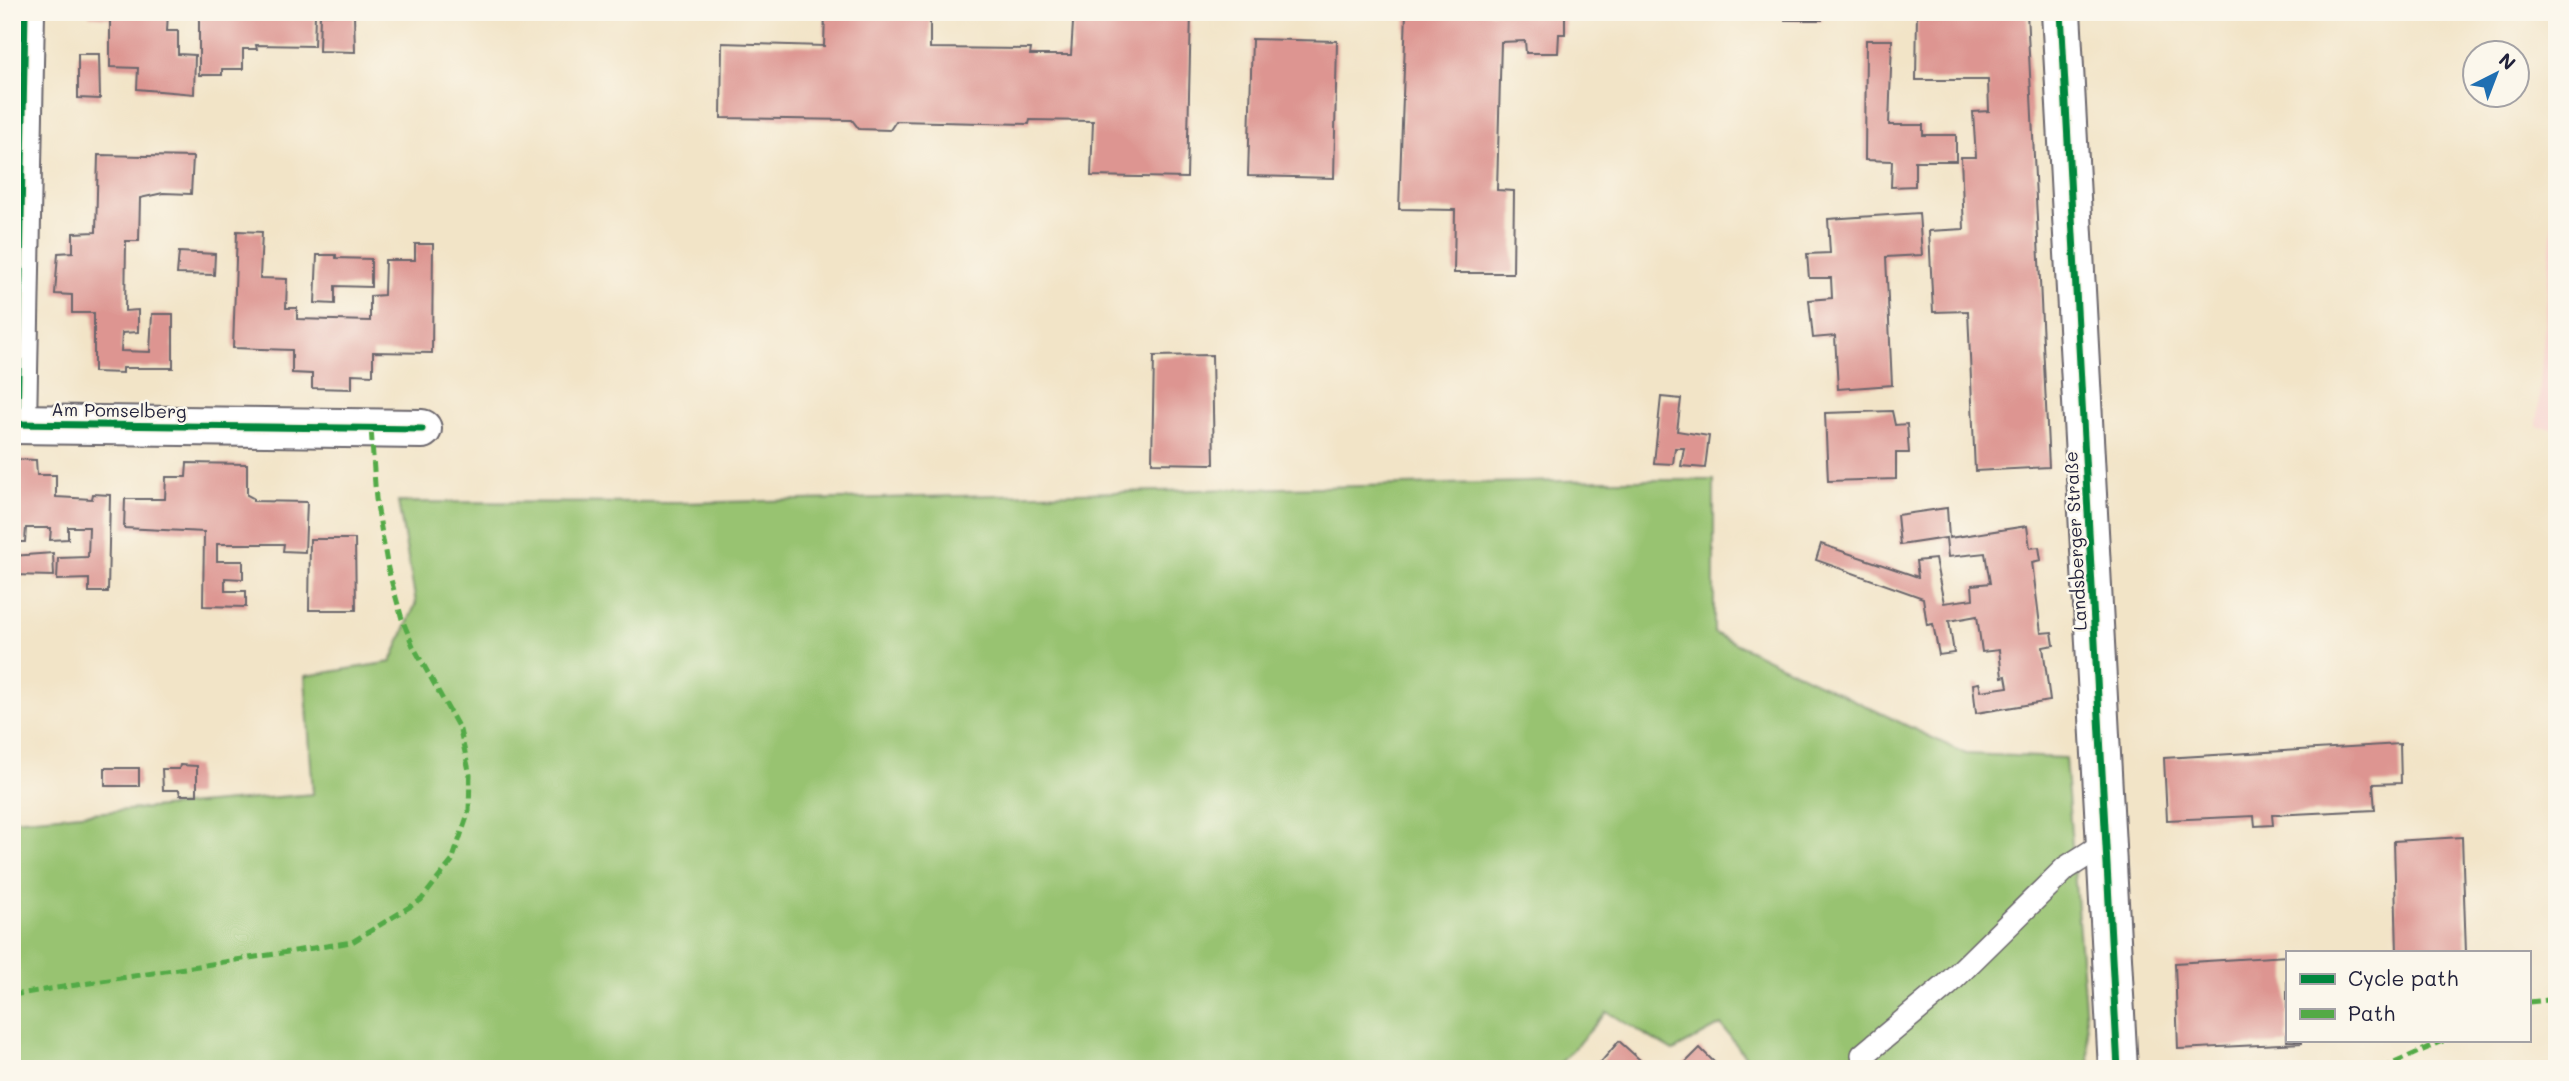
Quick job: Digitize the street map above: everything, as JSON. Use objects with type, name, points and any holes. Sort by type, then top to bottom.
[{"type":"street","name":"Am Pomselberg","points":[[25,12],[15,424],[422,429]]},
{"type":"street","name":"Landsberger Straße","points":[[2061,12],[2119,1069]]},
{"type":"lane","points":[[1863,1055],[1947,985],[2066,868],[2107,842]]},
{"type":"shaded area","points":[[2557,156],[2557,429],[2537,427]]},
{"type":"green space","points":[[1602,480],[1714,480],[1714,633],[1966,754],[2065,758],[2090,1069],[1751,1069],[1749,1061],[1721,1025],[1673,1051],[1607,1012],[1555,1069],[12,1069],[12,820],[313,794],[305,676],[391,662],[416,603],[398,502],[680,503]]},
{"type":"building","points":[[89,12],[168,12],[167,31],[178,31],[178,54],[195,55],[194,94],[137,89],[138,68],[110,67],[110,18],[89,16]]},
{"type":"building","points":[[199,12],[315,14],[314,46],[256,45],[257,49],[243,49],[243,69],[222,69],[222,75],[199,75]]},
{"type":"building","points":[[825,12],[930,12],[930,48],[1031,49],[1030,55],[1071,55],[1073,23],[1084,12],[1191,12],[1187,178],[1091,176],[1093,121],[1030,120],[1029,124],[896,121],[890,130],[859,129],[852,120],[721,118],[722,43],[824,46]]},
{"type":"building","points":[[1406,12],[1565,12],[1565,34],[1559,34],[1558,53],[1526,53],[1525,41],[1501,42],[1497,190],[1514,191],[1513,273],[1454,273],[1455,210],[1399,209]]},
{"type":"building","points":[[1785,12],[1822,12],[1822,20],[1785,20]]},
{"type":"building","points":[[1917,12],[2027,12],[2049,467],[1975,471],[1968,311],[1933,312],[1929,231],[1964,229],[1961,157],[1976,157],[1973,112],[1989,111],[1988,80],[1916,80]]},
{"type":"building","points":[[320,14],[354,15],[355,52],[319,51]]},
{"type":"building","points":[[1252,39],[1337,41],[1334,178],[1248,176]]},
{"type":"building","points":[[1866,40],[1892,40],[1889,125],[1923,125],[1923,135],[1956,135],[1956,161],[1915,161],[1915,186],[1891,187],[1892,161],[1865,160]]},
{"type":"building","points":[[78,54],[99,54],[100,99],[78,98]]},
{"type":"building","points":[[98,155],[193,157],[191,194],[163,193],[140,198],[139,241],[126,241],[125,311],[138,310],[138,332],[122,333],[121,351],[150,352],[152,314],[173,314],[173,368],[123,368],[123,373],[94,372],[94,313],[72,313],[72,295],[55,294],[58,253],[73,252],[73,233],[96,232]]},
{"type":"building","points":[[1919,213],[1922,255],[1886,257],[1892,385],[1838,389],[1835,336],[1813,338],[1809,300],[1832,298],[1831,278],[1809,278],[1807,254],[1830,253],[1828,219]]},
{"type":"building","points":[[237,231],[262,232],[260,278],[287,279],[286,308],[297,308],[297,319],[370,321],[370,296],[384,295],[385,260],[415,260],[415,244],[433,244],[432,353],[373,352],[373,375],[352,374],[352,389],[312,388],[312,374],[292,373],[292,350],[233,348]]},
{"type":"building","points":[[179,252],[215,254],[214,275],[177,274]]},
{"type":"building","points":[[317,255],[371,259],[371,287],[335,286],[335,304],[315,303]]},
{"type":"building","points":[[1212,355],[1214,464],[1152,463],[1154,356]]},
{"type":"building","points":[[1661,397],[1681,399],[1677,431],[1709,436],[1705,468],[1681,466],[1684,448],[1675,448],[1673,464],[1654,463]]},
{"type":"building","points":[[1892,411],[1895,425],[1907,424],[1909,453],[1896,453],[1896,479],[1828,481],[1825,413]]},
{"type":"building","points":[[12,459],[36,460],[37,475],[56,475],[56,497],[92,499],[93,494],[110,495],[108,592],[89,592],[89,579],[57,580],[58,558],[88,557],[89,527],[68,527],[68,539],[50,540],[51,528],[26,528],[25,542],[13,542]]},
{"type":"building","points":[[187,463],[247,464],[247,495],[253,498],[253,501],[307,502],[305,552],[283,551],[284,544],[217,544],[217,561],[243,561],[243,579],[225,578],[225,591],[246,591],[246,607],[203,606],[204,532],[124,528],[125,499],[165,499],[166,477],[186,477]]},
{"type":"building","points":[[1947,508],[1949,538],[2027,526],[2030,548],[2039,547],[2041,560],[2032,562],[2041,633],[2052,632],[2054,645],[2043,647],[2050,701],[1976,713],[1973,684],[1979,683],[1981,691],[2008,687],[2006,676],[2002,677],[1999,650],[1982,652],[1977,616],[1949,621],[1954,653],[1939,655],[1933,624],[1927,625],[1923,598],[1816,560],[1821,544],[1918,577],[1916,561],[1935,559],[1944,603],[1973,599],[1972,585],[1990,583],[1985,553],[1948,557],[1946,538],[1900,545],[1897,515]]},
{"type":"building","points":[[310,539],[355,539],[356,610],[309,610]]},
{"type":"building","points":[[53,553],[54,576],[12,575],[12,556]]},
{"type":"building","points":[[2400,744],[2401,783],[2373,784],[2375,810],[2272,815],[2273,825],[2255,826],[2254,816],[2167,820],[2164,758]]},
{"type":"building","points":[[180,765],[197,766],[197,795],[180,795],[179,790],[163,790],[162,769],[179,769]]},
{"type":"building","points":[[105,768],[139,768],[139,786],[105,786]]},
{"type":"building","points":[[2462,837],[2466,951],[2397,951],[2394,841]]},
{"type":"building","points":[[2286,956],[2286,1042],[2302,1043],[2178,1049],[2175,963]]},
{"type":"building","points":[[1619,1041],[1650,1069],[1595,1069]]},
{"type":"building","points":[[1700,1048],[1721,1069],[1679,1069]]},
{"type":"marked path","points":[[12,995],[352,942],[421,900],[452,861],[469,811],[470,775],[460,730],[413,646],[402,619],[388,569],[376,499],[371,428]]},
{"type":"marked path","points":[[2530,1002],[2557,999]]},
{"type":"marked path","points":[[2381,1069],[2441,1042]]},
{"type":"cycle path","points":[[17,424],[25,12]]},
{"type":"cycle path","points":[[2061,12],[2118,1069]]},
{"type":"cycle path","points":[[12,424],[422,429]]}]
